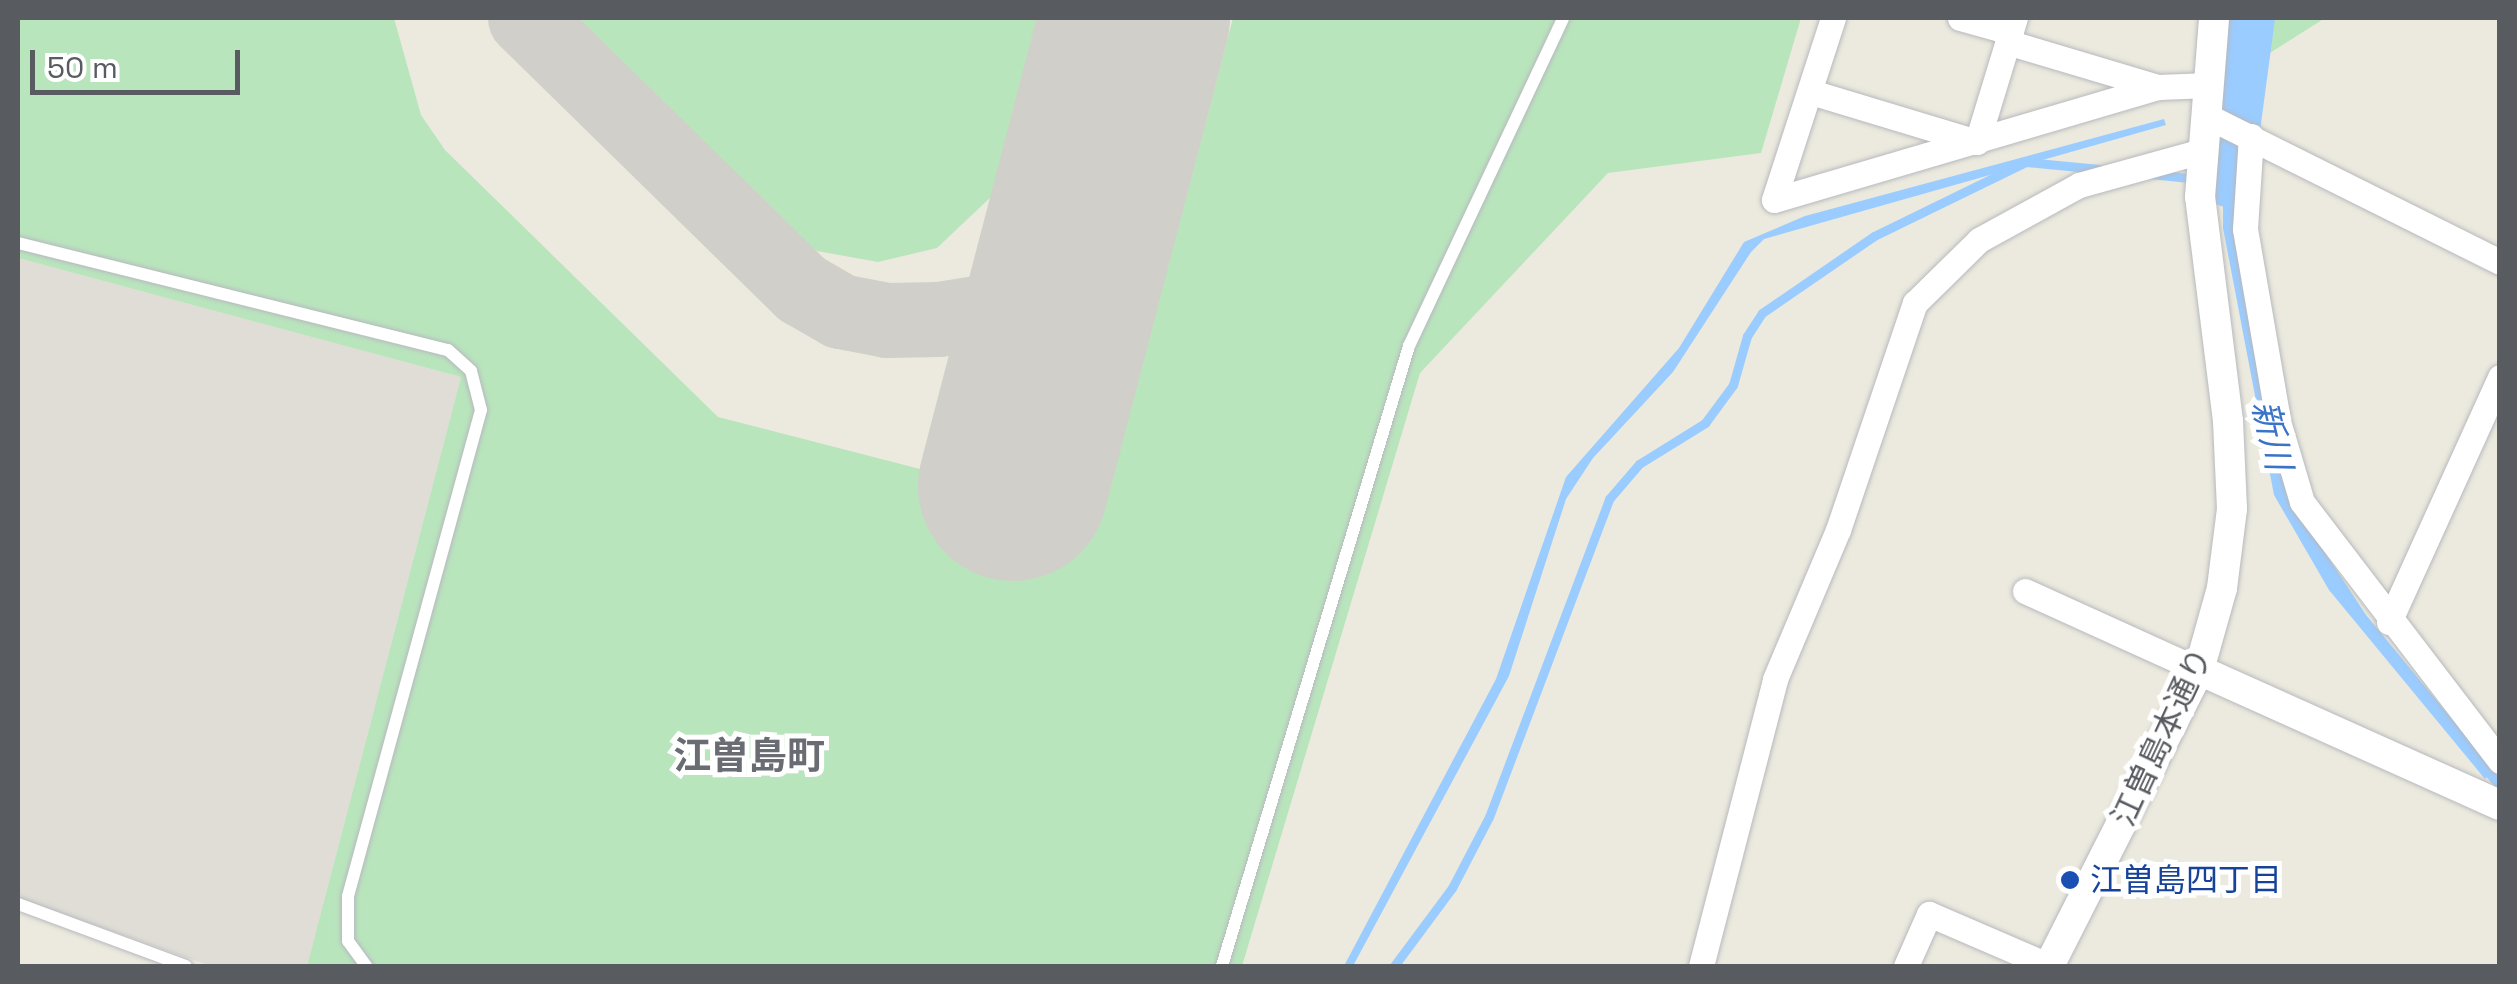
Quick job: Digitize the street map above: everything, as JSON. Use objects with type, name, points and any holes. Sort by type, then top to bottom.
[{"type":"street","points":[[1832,18],[1774,200],[2158,87],[2209,85]]},
{"type":"street","points":[[1960,18],[2011,31],[2158,87]]},
{"type":"street","name":"江曽島本通り","points":[[2050,966],[2199,670],[2222,588],[2232,509],[2220,339],[2202,251],[2202,151],[2214,18]]},
{"type":"street","points":[[1977,142],[2011,31]]},
{"type":"street","points":[[1810,92],[1977,142]]},
{"type":"street","points":[[2207,116],[2500,262]]},
{"type":"street","points":[[2251,136],[2245,229],[2278,420],[2302,502],[2389,622],[2500,762]]},
{"type":"street","points":[[1702,966],[1775,679],[1838,530],[1915,303],[1980,240],[2080,185],[2202,151]]},
{"type":"street","points":[[2389,622],[2500,378]]},
{"type":"street","points":[[2025,591],[2500,806]]},
{"type":"street","points":[[1906,966],[1929,914],[2050,966]]},
{"type":"lane","points":[[1222,966],[1408,346],[1563,18]]},
{"type":"lane","points":[[18,243],[448,350],[472,371],[480,410],[348,896],[348,941],[366,966]]},
{"type":"lane","points":[[18,904],[186,966]]},
{"type":"shaded area","points":[[18,258],[461,377],[307,966],[211,966],[18,898]]},
{"type":"green space","points":[[18,18],[394,18],[421,115],[445,150],[718,417],[1102,516],[1233,18],[1801,18],[1761,153],[1608,173],[1420,373],[1242,966],[307,966],[461,377],[18,258]]},
{"type":"green space","points":[[575,18],[1040,18],[993,195],[937,248],[878,262],[817,251],[786,228]]},
{"type":"green space","points":[[2234,18],[2325,18],[2227,80]]},
{"type":"water","points":[[2236,18],[2249,18],[2239,90],[2229,88]]},
{"type":"water","points":[[2164,119],[2166,125],[1764,239],[1751,252],[1673,372],[1593,458],[1566,499],[1509,676],[1353,966],[1344,966],[1496,679],[1566,477],[1679,348],[1744,242],[1805,216]]},
{"type":"water","points":[[2223,174],[2235,175],[2320,545],[2366,615],[2494,770],[2485,779],[2329,590],[2274,495],[2223,228]]},
{"type":"waterway","name":"新川","points":[[2228,182],[2250,18]]},
{"type":"waterway","points":[[1394,966],[1452,888],[1489,817],[1609,499],[1639,464],[1705,423],[1733,385],[1747,336],[1762,313],[1874,236],[2026,162],[2100,169]]},
{"type":"waterway","points":[[2150,174],[2228,182],[2229,189]]},
{"type":"waterway","name":"新川","points":[[2484,767],[2500,786]]},
{"type":"taxiway","points":[[525,18],[802,289],[840,311],[887,320],[939,319],[982,312],[1068,277]]},
{"type":"runway","points":[[1013,486],[1135,18]]},
{"type":"place","name":"江曽島四丁目","points":[[2070,880]]},
{"type":"district","name":"江曽島町","points":[[749,757]]}]
